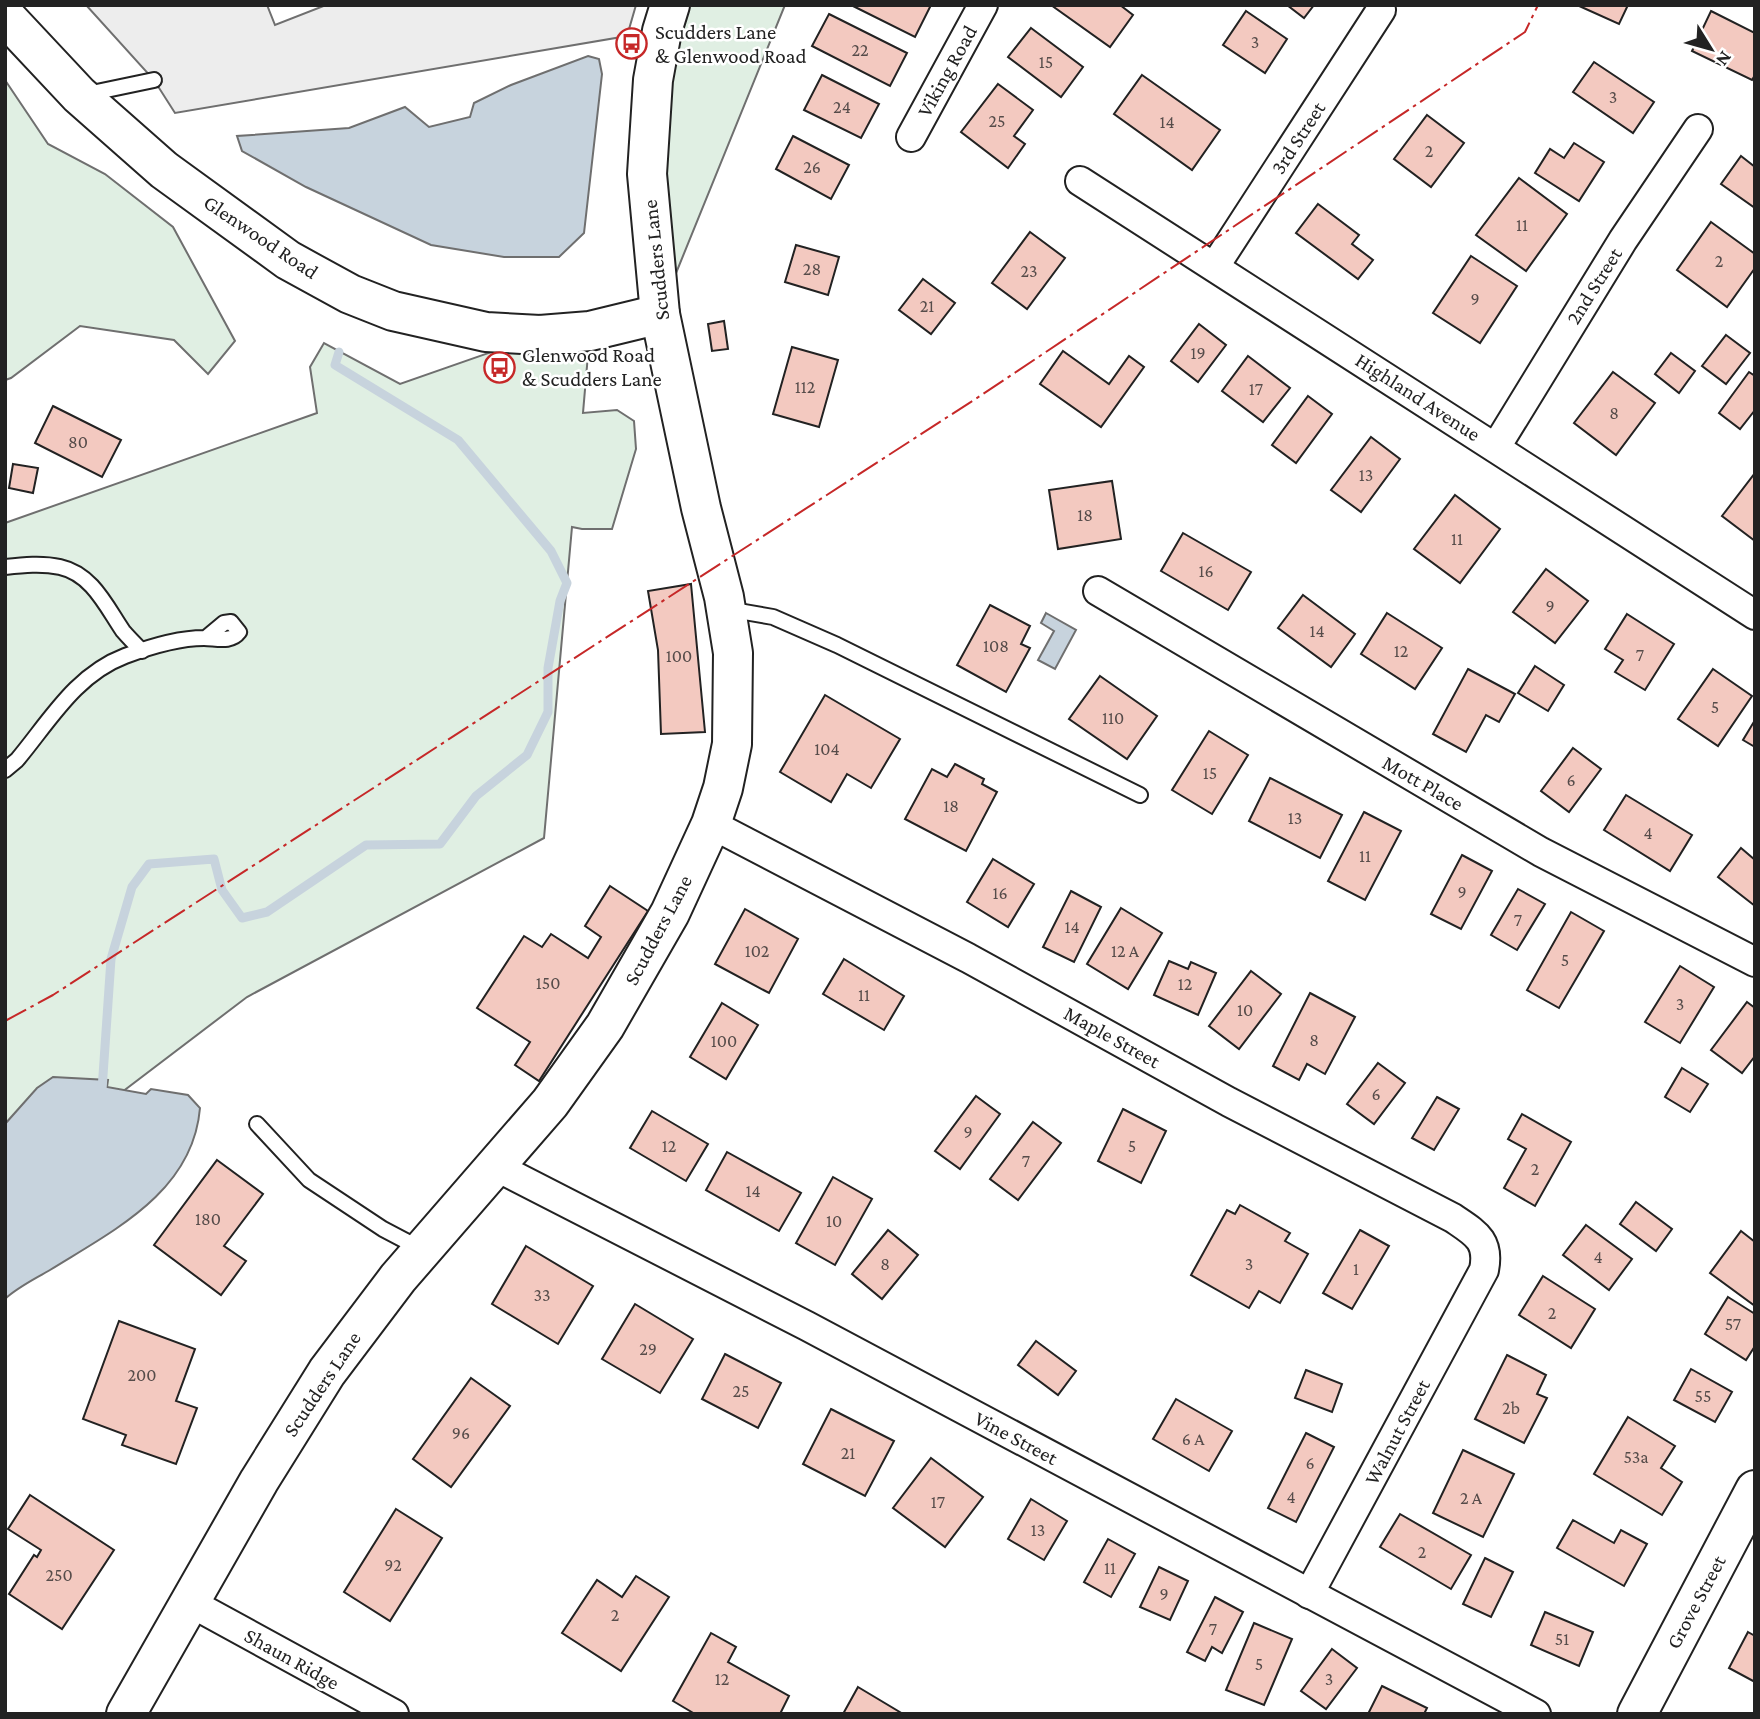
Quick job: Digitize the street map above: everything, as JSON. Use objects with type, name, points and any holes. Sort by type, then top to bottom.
[{"type":"street","name":"Scudders Lane","points":[[126,1714],[259,1481],[327,1371],[398,1278],[550,1103],[606,1026],[670,914],[711,824],[723,788],[732,744],[733,653],[726,608],[701,508],[660,314],[647,174],[653,80],[670,5]]},
{"type":"street","name":"Viking Road","points":[[911,136],[983,5]]},
{"type":"street","name":"3rd Street","points":[[1215,266],[1381,10]]},
{"type":"street","name":"Glenwood Road","points":[[5,16],[79,96],[164,170],[288,260],[350,294],[393,311],[486,332],[540,335],[590,331],[660,314]]},
{"type":"street","name":"2nd Street","points":[[1496,447],[1623,240],[1698,129]]},
{"type":"street","name":"Highland Avenue","points":[[1080,181],[1755,615]]},
{"type":"street","name":"Mott Place","points":[[1098,591],[1541,852],[1755,962]]},
{"type":"street","name":"Maple Street","points":[[711,824],[968,958],[1229,1102],[1453,1218],[1481,1237],[1486,1258],[1484,1270]]},
{"type":"street","name":"Vine Street","points":[[495,1166],[807,1326],[1536,1714]]},
{"type":"street","name":"Walnut Street","points":[[1309,1594],[1484,1270]]},
{"type":"street","name":"Grove Street","points":[[1637,1714],[1755,1490]]},
{"type":"street","name":"Shaun Ridge","points":[[191,1603],[394,1714]]},
{"type":"lane","points":[[79,96],[154,80]]},
{"type":"lane","points":[[5,567],[62,567],[79,575],[93,586],[125,634],[142,651]]},
{"type":"lane","points":[[726,608],[773,618],[837,645],[1140,795]]},
{"type":"lane","points":[[5,769],[17,760],[74,689],[93,674],[122,657],[178,641],[206,638]]},
{"type":"lane","points":[[257,1124],[309,1180],[383,1229],[422,1250]]},
{"type":"green space","points":[[670,5],[785,5],[672,283],[653,80]]},
{"type":"green space","points":[[5,80],[48,144],[105,174],[173,227],[235,341],[208,374],[174,340],[80,326],[5,380]]},
{"type":"green space","points":[[590,331],[583,413],[617,410],[634,421],[636,449],[612,529],[572,527],[544,838],[247,997],[5,1181],[5,523],[317,413],[310,367],[324,343],[400,384],[540,335]]},
{"type":"shaded area","points":[[86,5],[267,5],[275,25],[326,5],[636,5],[627,36],[175,113],[154,80]]},
{"type":"shaded area","points":[[588,56],[599,59],[602,74],[584,233],[559,257],[504,257],[431,245],[306,187],[242,151],[237,136],[349,128],[405,107],[429,127],[470,117],[474,103],[511,85]]},
{"type":"shaded area","points":[[1046,613],[1076,630],[1055,669],[1038,660],[1054,631],[1041,623]]},
{"type":"shaded area","points":[[53,1077],[108,1080],[107,1087],[146,1094],[151,1089],[188,1095],[200,1108],[194,1137],[183,1163],[166,1186],[146,1205],[99,1240],[5,1299],[5,1124],[37,1088]]},
{"type":"building","points":[[851,5],[931,5],[915,37]]},
{"type":"building","points":[[1051,5],[1120,5],[1133,15],[1110,47]]},
{"type":"building","points":[[1287,5],[1314,5],[1304,18]]},
{"type":"building","points":[[1577,5],[1628,5],[1619,24]]},
{"type":"building","points":[[1246,11],[1287,39],[1265,73],[1223,45]]},
{"type":"building","points":[[1711,11],[1755,33],[1755,75],[1752,80],[1692,51]]},
{"type":"building","points":[[829,14],[907,53],[890,86],[812,46]]},
{"type":"building","points":[[1031,28],[1083,67],[1061,97],[1008,57]]},
{"type":"building","points":[[1594,62],[1654,102],[1633,133],[1573,92]]},
{"type":"building","points":[[822,75],[879,104],[861,138],[804,110]]},
{"type":"building","points":[[1142,75],[1220,130],[1192,170],[1114,114]]},
{"type":"building","points":[[998,84],[1033,110],[1014,136],[1025,144],[1008,168],[961,132]]},
{"type":"building","points":[[1427,115],[1464,143],[1431,187],[1394,159]]},
{"type":"building","points":[[793,136],[849,165],[831,199],[776,169]]},
{"type":"building","points":[[1574,143],[1604,162],[1579,201],[1535,173],[1550,149],[1564,158]]},
{"type":"building","points":[[1741,156],[1755,167],[1755,208],[1721,184]]},
{"type":"building","points":[[1519,178],[1567,214],[1526,271],[1476,235]]},
{"type":"building","points":[[1318,204],[1359,235],[1352,244],[1373,260],[1358,279],[1296,233]]},
{"type":"building","points":[[1711,222],[1755,254],[1755,268],[1727,307],[1677,270]]},
{"type":"building","points":[[1030,232],[1065,258],[1027,309],[992,283]]},
{"type":"building","points":[[796,245],[839,257],[828,295],[785,282]]},
{"type":"building","points":[[1471,256],[1517,286],[1480,343],[1433,313]]},
{"type":"building","points":[[923,279],[955,303],[931,334],[899,310]]},
{"type":"building","points":[[724,321],[728,349],[712,351],[708,324]]},
{"type":"building","points":[[1199,324],[1226,345],[1198,382],[1171,361]]},
{"type":"building","points":[[1726,335],[1750,353],[1726,384],[1702,366]]},
{"type":"building","points":[[792,347],[838,360],[819,427],[773,414]]},
{"type":"building","points":[[1063,351],[1109,384],[1129,356],[1144,367],[1101,427],[1040,384]]},
{"type":"building","points":[[1671,353],[1695,371],[1679,393],[1655,374]]},
{"type":"building","points":[[1248,356],[1290,388],[1263,422],[1222,391]]},
{"type":"building","points":[[1613,372],[1655,403],[1616,455],[1574,423]]},
{"type":"building","points":[[1749,372],[1755,376],[1755,410],[1740,429],[1719,413]]},
{"type":"building","points":[[1308,396],[1332,414],[1296,463],[1272,445]]},
{"type":"building","points":[[53,406],[121,440],[102,477],[35,443]]},
{"type":"building","points":[[1371,437],[1400,459],[1361,512],[1331,490]]},
{"type":"building","points":[[13,464],[38,468],[33,493],[9,488]]},
{"type":"building","points":[[1755,473],[1755,541],[1722,516]]},
{"type":"building","points":[[1112,481],[1121,539],[1058,549],[1049,490]]},
{"type":"building","points":[[1455,495],[1500,529],[1460,583],[1414,549]]},
{"type":"building","points":[[1183,533],[1251,572],[1228,610],[1161,571]]},
{"type":"building","points":[[1546,569],[1588,601],[1555,643],[1513,612]]},
{"type":"building","points":[[691,584],[705,732],[661,734],[658,650],[648,591]]},
{"type":"building","points":[[1303,595],[1355,634],[1331,667],[1278,628]]},
{"type":"building","points":[[990,605],[1030,626],[1021,644],[1030,648],[1006,692],[957,665]]},
{"type":"building","points":[[1387,613],[1442,648],[1415,689],[1361,654]]},
{"type":"building","points":[[1627,614],[1674,644],[1645,690],[1615,672],[1623,660],[1605,649]]},
{"type":"building","points":[[1535,666],[1564,685],[1548,711],[1518,693]]},
{"type":"building","points":[[1468,669],[1515,694],[1499,722],[1486,715],[1466,752],[1433,734]]},
{"type":"building","points":[[1713,669],[1752,696],[1718,746],[1678,719]]},
{"type":"building","points":[[1100,676],[1157,716],[1127,759],[1069,719]]},
{"type":"building","points":[[825,695],[900,739],[871,788],[847,774],[831,802],[780,772]]},
{"type":"building","points":[[1755,720],[1755,747],[1743,740]]},
{"type":"building","points":[[1209,731],[1248,755],[1212,814],[1172,790]]},
{"type":"building","points":[[1573,748],[1601,769],[1569,812],[1541,791]]},
{"type":"building","points":[[955,764],[984,779],[982,784],[997,792],[966,851],[905,819],[932,769],[947,777]]},
{"type":"building","points":[[1270,778],[1342,815],[1320,858],[1249,821]]},
{"type":"building","points":[[1626,795],[1692,835],[1670,871],[1604,830]]},
{"type":"building","points":[[1364,812],[1401,831],[1365,900],[1328,881]]},
{"type":"building","points":[[1741,848],[1755,860],[1755,906],[1718,877]]},
{"type":"building","points":[[1462,855],[1492,871],[1461,929],[1431,914]]},
{"type":"building","points":[[993,859],[1034,884],[1008,927],[967,902]]},
{"type":"building","points":[[610,886],[648,911],[539,1081],[515,1065],[530,1042],[477,1008],[524,936],[542,947],[551,934],[588,958],[601,937],[585,926]]},
{"type":"building","points":[[1518,889],[1545,904],[1517,950],[1491,935]]},
{"type":"building","points":[[1071,891],[1101,907],[1074,962],[1043,947]]},
{"type":"building","points":[[1121,908],[1162,933],[1128,989],[1087,964]]},
{"type":"building","points":[[745,909],[798,939],[769,993],[715,964]]},
{"type":"building","points":[[1571,912],[1604,931],[1559,1008],[1527,990]]},
{"type":"building","points":[[844,959],[904,996],[884,1030],[823,994]]},
{"type":"building","points":[[1169,961],[1188,969],[1191,962],[1216,973],[1198,1015],[1154,995]]},
{"type":"building","points":[[1680,966],[1714,987],[1680,1043],[1645,1022]]},
{"type":"building","points":[[1251,971],[1281,994],[1239,1049],[1209,1026]]},
{"type":"building","points":[[1310,993],[1355,1017],[1325,1074],[1307,1064],[1299,1080],[1273,1066]]},
{"type":"building","points":[[1747,1002],[1755,1008],[1755,1056],[1742,1073],[1711,1050]]},
{"type":"building","points":[[722,1003],[758,1025],[726,1079],[690,1057]]},
{"type":"building","points":[[1378,1063],[1405,1083],[1374,1124],[1347,1104]]},
{"type":"building","points":[[1682,1068],[1708,1084],[1690,1112],[1665,1097]]},
{"type":"building","points":[[976,1096],[1000,1114],[960,1169],[935,1151]]},
{"type":"building","points":[[1437,1097],[1459,1109],[1434,1150],[1412,1138]]},
{"type":"building","points":[[1123,1109],[1166,1131],[1141,1183],[1098,1161]]},
{"type":"building","points":[[652,1111],[708,1144],[686,1181],[630,1148]]},
{"type":"building","points":[[1522,1114],[1571,1142],[1535,1206],[1504,1188],[1526,1149],[1508,1139]]},
{"type":"building","points":[[1033,1122],[1061,1143],[1018,1200],[990,1179]]},
{"type":"building","points":[[727,1152],[801,1193],[779,1231],[706,1190]]},
{"type":"building","points":[[217,1160],[263,1194],[224,1246],[246,1261],[221,1295],[154,1245]]},
{"type":"building","points":[[833,1177],[872,1199],[835,1265],[796,1243]]},
{"type":"building","points":[[1636,1202],[1672,1229],[1656,1251],[1620,1224]]},
{"type":"building","points":[[1240,1205],[1290,1233],[1285,1241],[1308,1254],[1280,1303],[1259,1291],[1249,1308],[1191,1275],[1227,1210],[1235,1214]]},
{"type":"building","points":[[1586,1225],[1632,1259],[1609,1290],[1563,1255]]},
{"type":"building","points":[[888,1230],[918,1255],[882,1299],[852,1274]]},
{"type":"building","points":[[1360,1230],[1389,1246],[1352,1309],[1323,1293]]},
{"type":"building","points":[[1741,1231],[1755,1242],[1755,1306],[1710,1273]]},
{"type":"building","points":[[526,1246],[593,1286],[558,1344],[492,1304]]},
{"type":"building","points":[[1543,1276],[1595,1309],[1571,1348],[1519,1315]]},
{"type":"building","points":[[1728,1297],[1755,1314],[1755,1346],[1746,1360],[1705,1334]]},
{"type":"building","points":[[635,1304],[693,1339],[660,1393],[602,1359]]},
{"type":"building","points":[[119,1321],[195,1349],[176,1401],[197,1408],[176,1464],[122,1445],[126,1435],[83,1419]]},
{"type":"building","points":[[1036,1341],[1076,1371],[1058,1395],[1018,1365]]},
{"type":"building","points":[[725,1354],[781,1383],[758,1428],[702,1399]]},
{"type":"building","points":[[1507,1355],[1546,1375],[1537,1394],[1547,1398],[1524,1443],[1475,1419]]},
{"type":"building","points":[[1691,1369],[1732,1392],[1715,1422],[1674,1400]]},
{"type":"building","points":[[1306,1370],[1342,1384],[1332,1412],[1295,1398]]},
{"type":"building","points":[[471,1378],[510,1406],[451,1487],[413,1459]]},
{"type":"building","points":[[1176,1399],[1232,1431],[1209,1471],[1153,1439]]},
{"type":"building","points":[[831,1409],[894,1441],[865,1496],[803,1464]]},
{"type":"building","points":[[1628,1417],[1675,1446],[1661,1468],[1682,1482],[1662,1515],[1594,1474]]},
{"type":"building","points":[[1306,1433],[1334,1447],[1296,1522],[1268,1508]]},
{"type":"building","points":[[1463,1450],[1514,1474],[1483,1537],[1433,1513]]},
{"type":"building","points":[[931,1458],[983,1497],[945,1547],[893,1508]]},
{"type":"building","points":[[30,1495],[114,1550],[62,1629],[9,1594],[34,1555],[37,1557],[41,1550],[8,1529]]},
{"type":"building","points":[[1031,1499],[1067,1521],[1044,1560],[1008,1539]]},
{"type":"building","points":[[396,1509],[442,1538],[390,1621],[344,1592]]},
{"type":"building","points":[[1400,1514],[1471,1555],[1451,1589],[1380,1547]]},
{"type":"building","points":[[1573,1520],[1614,1543],[1621,1530],[1647,1544],[1624,1586],[1557,1548]]},
{"type":"building","points":[[1108,1539],[1135,1554],[1111,1597],[1084,1582]]},
{"type":"building","points":[[1485,1558],[1513,1572],[1491,1617],[1463,1604]]},
{"type":"building","points":[[1159,1567],[1188,1581],[1170,1620],[1140,1607]]},
{"type":"building","points":[[636,1576],[669,1597],[621,1671],[562,1633],[597,1580],[622,1597]]},
{"type":"building","points":[[1215,1597],[1243,1612],[1222,1653],[1212,1647],[1205,1661],[1187,1652]]},
{"type":"building","points":[[1545,1612],[1593,1632],[1579,1666],[1531,1645]]},
{"type":"building","points":[[1254,1623],[1292,1639],[1264,1705],[1226,1690]]},
{"type":"building","points":[[1748,1632],[1755,1636],[1755,1682],[1729,1668]]},
{"type":"building","points":[[711,1633],[736,1647],[728,1662],[789,1696],[780,1714],[695,1714],[673,1701]]},
{"type":"building","points":[[1332,1649],[1357,1668],[1326,1709],[1301,1691]]},
{"type":"building","points":[[1382,1686],[1427,1708],[1424,1714],[1368,1714]]},
{"type":"building","points":[[858,1687],[903,1714],[843,1714]]},
{"type":"waterway","points":[[102,1090],[111,959],[132,887],[149,864],[214,859],[222,890],[242,918],[267,912],[366,845],[440,844],[476,796],[527,755],[548,712],[548,668],[560,601],[567,583],[551,551],[458,440],[335,365],[339,352]]},
{"type":"power","points":[[5,1021],[53,995],[980,396],[1525,32],[1538,5]]},
{"type":"place","name":"Scudders Lane & Glenwood Road","points":[[632,44]]},
{"type":"place","name":"Glenwood Road & Scudders Lane","points":[[499,367]]}]
